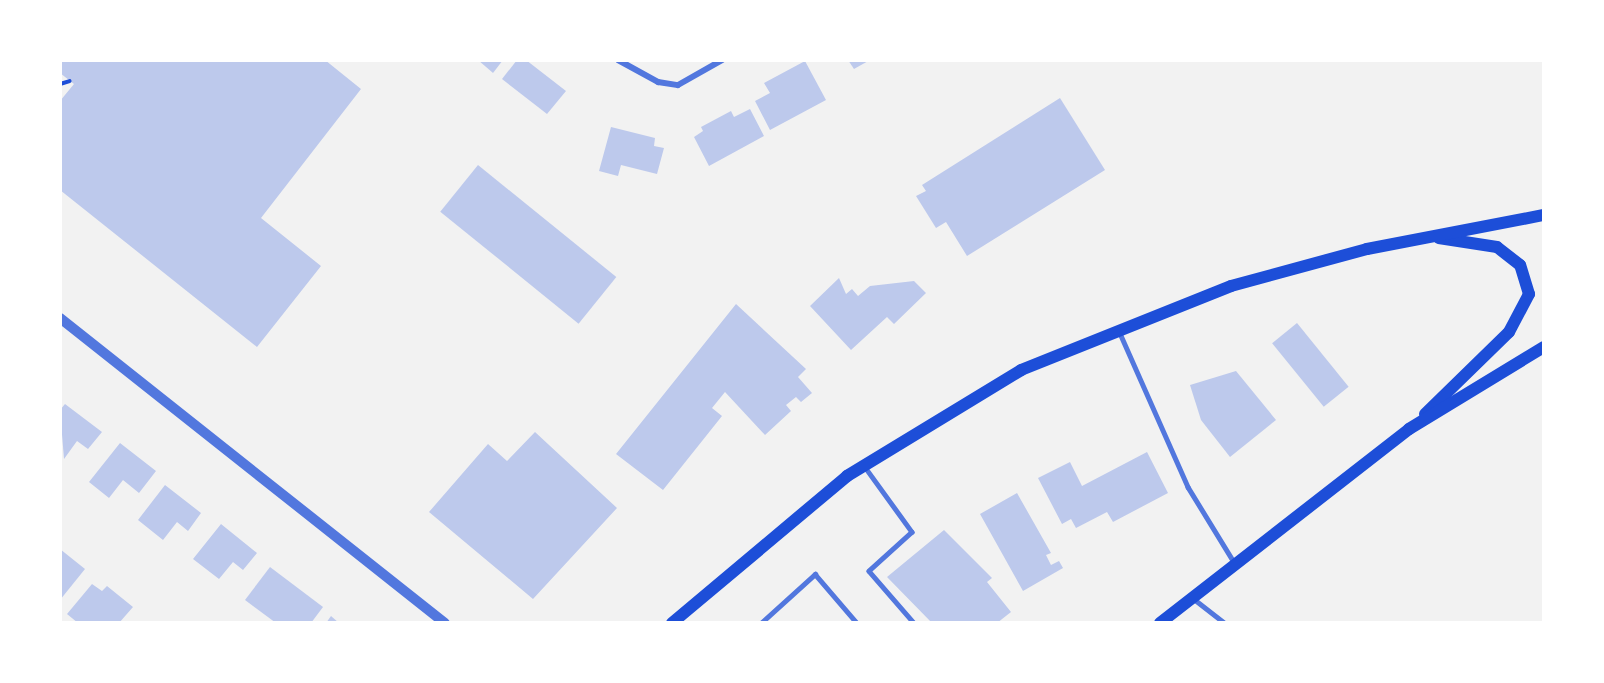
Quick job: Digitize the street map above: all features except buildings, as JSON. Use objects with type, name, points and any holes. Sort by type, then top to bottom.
[{"type":"main road","points":[[672,623],[796,513],[863,465],[981,391],[1118,328],[1231,286],[1427,236],[1544,215]]},
{"type":"main road","points":[[1409,429],[1509,332],[1528,294],[1520,265],[1497,247],[1427,236]]},
{"type":"main road","points":[[1160,623],[1234,562],[1409,429],[1544,347]]},
{"type":"street","points":[[618,60],[658,82],[678,85],[722,60]]},
{"type":"street","points":[[60,318],[445,623]]},
{"type":"lane","points":[[1118,328],[1188,487],[1234,562]]},
{"type":"lane","points":[[863,465],[912,532],[869,571],[914,623]]},
{"type":"lane","points":[[761,623],[815,574],[857,623]]},
{"type":"lane","points":[[1192,597],[1225,623]]},
{"type":"path","points":[[60,84],[70,81]]}]
